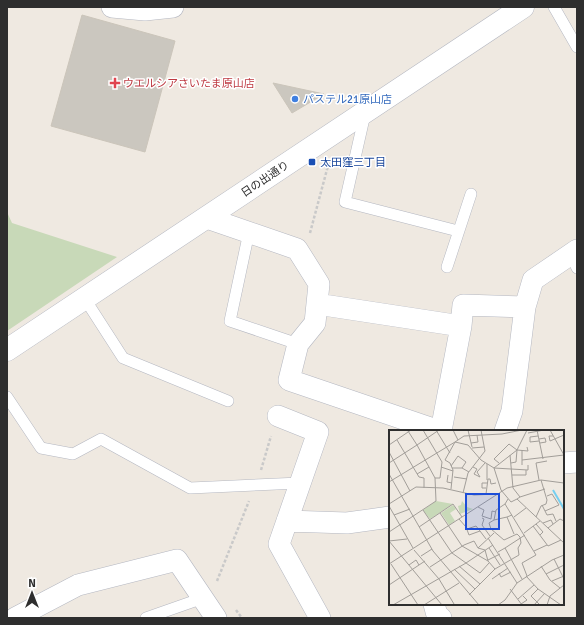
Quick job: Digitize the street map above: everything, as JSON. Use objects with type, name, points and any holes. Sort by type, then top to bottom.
[{"type":"street","points":[[112,7],[144,10],[174,7]]},
{"type":"street","name":"日の出通り","points":[[7,350],[523,7]]},
{"type":"street","points":[[206,218],[297,249],[319,284],[316,323],[298,344],[289,380],[437,430]]},
{"type":"street","points":[[505,430],[512,411],[525,307],[533,280],[575,258]]},
{"type":"street","points":[[317,304],[461,326]]},
{"type":"street","points":[[440,430],[461,326],[463,305],[525,307]]},
{"type":"street","points":[[278,416],[318,432],[279,544],[320,618]]},
{"type":"street","points":[[564,463],[577,462]]},
{"type":"street","points":[[287,521],[347,523],[389,517]]},
{"type":"street","points":[[15,618],[78,585],[177,560],[216,618]]},
{"type":"street","points":[[7,604],[11,618]]},
{"type":"street","points":[[434,605],[440,618]]},
{"type":"lane","points":[[554,7],[577,47]]},
{"type":"lane","points":[[365,112],[345,202],[458,231]]},
{"type":"lane","points":[[446,267],[471,194]]},
{"type":"lane","points":[[249,232],[230,321],[298,344]]},
{"type":"lane","points":[[85,299],[123,358],[228,401]]},
{"type":"lane","points":[[7,397],[41,448],[74,454],[101,439],[190,488],[300,483]]},
{"type":"lane","points":[[146,618],[203,598]]},
{"type":"green space","points":[[7,212],[12,223],[117,257],[7,331]]},
{"type":"building","points":[[82,15],[175,41],[145,152],[51,126]]},
{"type":"building","points":[[273,83],[324,94],[292,113]]},
{"type":"place","name":"ウエルシアさいたま原山店","points":[[115,83]]},
{"type":"place","name":"パステル21原山店","points":[[295,99]]},
{"type":"place","name":"太田窪三丁目","points":[[312,162]]}]
